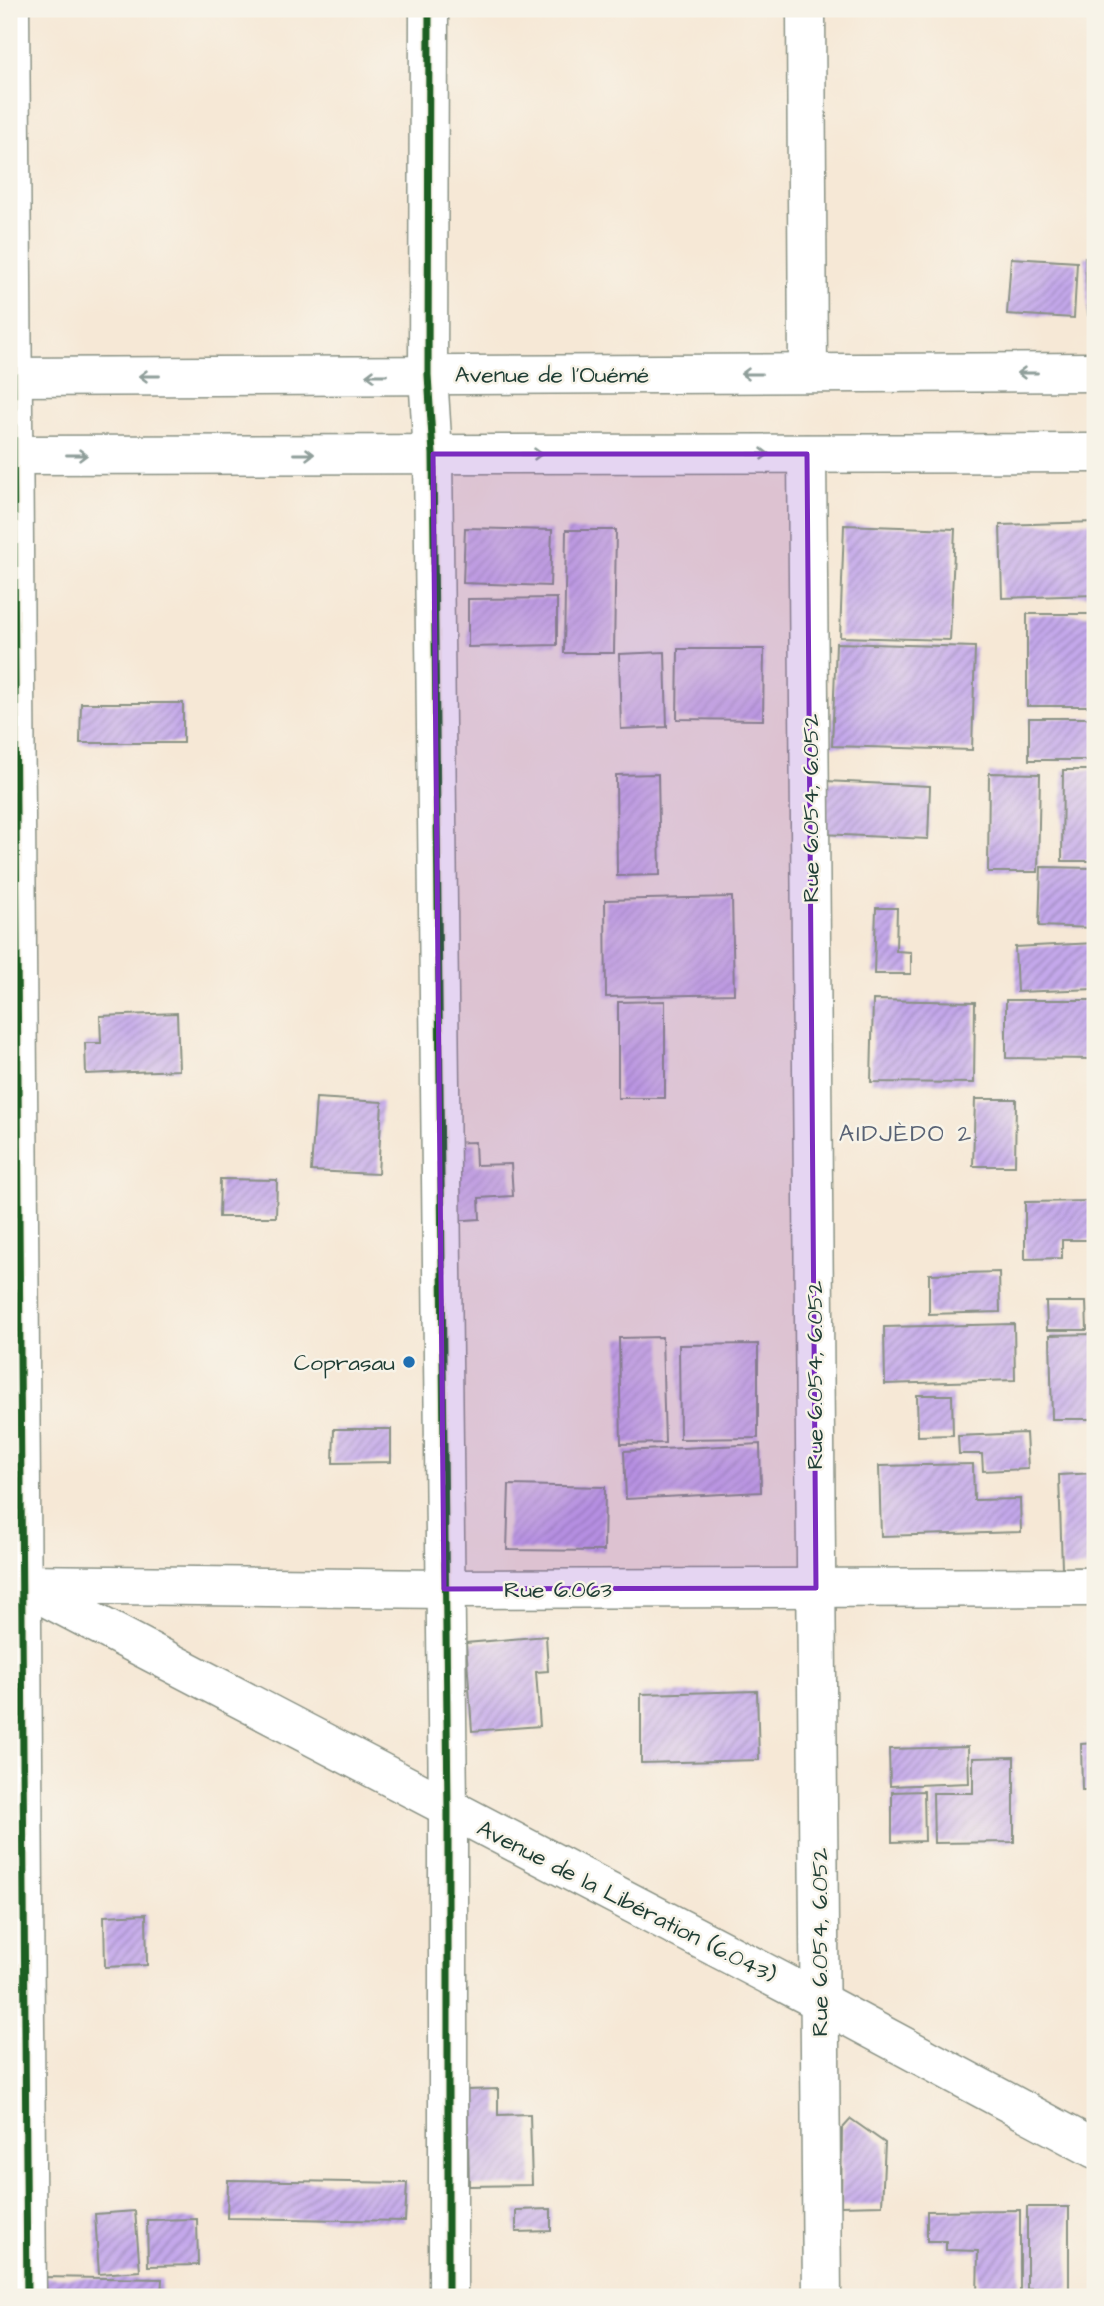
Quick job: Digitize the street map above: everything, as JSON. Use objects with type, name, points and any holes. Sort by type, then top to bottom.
[{"type":"street","points":[[10,9],[16,1892],[27,2297]]},
{"type":"street","points":[[429,9],[428,375],[433,454],[448,1808],[448,2297]]},
{"type":"street","points":[[807,9],[808,373]]},
{"type":"street","name":"Avenue de l'Ouémé","points":[[11,377],[1095,372]]},
{"type":"street","points":[[10,455],[1095,453]]},
{"type":"street","name":"Rue 6.054, 6.052","points":[[807,454],[822,2297]]},
{"type":"street","name":"Rue 6.063","points":[[15,1581],[444,1589],[1095,1587]]},
{"type":"street","name":"Avenue de la Libération (6.043)","points":[[15,1581],[819,2001],[1095,2149]]},
{"type":"highlighted area","points":[[433,454],[807,454],[816,1588],[444,1589]]},
{"type":"building","points":[[1095,256],[1095,314],[1088,315],[1085,257]]},
{"type":"building","points":[[1011,258],[1077,262],[1074,318],[1007,314]]},
{"type":"building","points":[[1095,522],[1095,595],[1002,598],[1000,525]]},
{"type":"building","points":[[844,525],[955,529],[950,640],[840,637]]},
{"type":"building","points":[[465,528],[552,530],[550,586],[463,583]]},
{"type":"building","points":[[566,530],[616,530],[614,653],[564,653]]},
{"type":"building","points":[[557,598],[557,645],[468,647],[468,599]]},
{"type":"building","points":[[1027,614],[1095,614],[1095,706],[1027,706]]},
{"type":"building","points":[[836,643],[975,647],[972,750],[832,746]]},
{"type":"building","points":[[678,649],[764,649],[763,720],[677,719]]},
{"type":"building","points":[[665,652],[667,727],[621,729],[619,654]]},
{"type":"building","points":[[81,703],[183,703],[183,743],[80,743]]},
{"type":"building","points":[[1029,718],[1095,718],[1095,760],[1029,760]]},
{"type":"building","points":[[1063,770],[1095,770],[1095,861],[1062,861]]},
{"type":"building","points":[[989,773],[1040,774],[1038,872],[988,872]]},
{"type":"building","points":[[658,774],[660,875],[617,876],[616,775]]},
{"type":"building","points":[[825,781],[930,786],[928,839],[822,834]]},
{"type":"building","points":[[1041,867],[1095,868],[1095,928],[1039,926]]},
{"type":"building","points":[[732,897],[734,994],[606,997],[605,900]]},
{"type":"building","points":[[876,908],[897,908],[896,951],[911,952],[911,974],[874,974]]},
{"type":"building","points":[[1095,943],[1095,989],[1017,992],[1015,947]]},
{"type":"building","points":[[873,1000],[975,1002],[974,1083],[871,1082]]},
{"type":"building","points":[[1006,1000],[1095,1000],[1095,1059],[1006,1058]]},
{"type":"building","points":[[665,1001],[665,1098],[618,1098],[618,1002]]},
{"type":"building","points":[[177,1013],[179,1070],[86,1074],[85,1043],[101,1043],[100,1016]]},
{"type":"building","points":[[316,1098],[382,1102],[378,1174],[311,1171]]},
{"type":"building","points":[[975,1099],[1016,1099],[1015,1166],[973,1166]]},
{"type":"building","points":[[475,1142],[476,1165],[511,1164],[513,1196],[479,1198],[480,1219],[450,1221],[446,1143]]},
{"type":"building","points":[[220,1179],[277,1180],[276,1217],[219,1217]]},
{"type":"building","points":[[1095,1201],[1095,1240],[1062,1240],[1062,1258],[1025,1259],[1025,1202]]},
{"type":"building","points":[[999,1272],[1000,1312],[929,1314],[929,1274]]},
{"type":"building","points":[[1046,1302],[1086,1302],[1087,1330],[1047,1330]]},
{"type":"building","points":[[1014,1324],[1015,1380],[885,1384],[884,1327]]},
{"type":"building","points":[[1095,1334],[1095,1419],[1052,1419],[1050,1335]]},
{"type":"building","points":[[662,1337],[665,1443],[621,1444],[619,1338]]},
{"type":"building","points":[[758,1344],[758,1438],[680,1439],[679,1345]]},
{"type":"building","points":[[917,1395],[952,1395],[953,1435],[918,1436]]},
{"type":"building","points":[[334,1429],[391,1429],[391,1462],[333,1463]]},
{"type":"building","points":[[1026,1433],[1028,1469],[983,1471],[982,1454],[959,1454],[958,1436]]},
{"type":"building","points":[[760,1444],[761,1492],[626,1499],[624,1451]]},
{"type":"building","points":[[973,1464],[974,1500],[1020,1499],[1021,1532],[881,1536],[879,1466]]},
{"type":"building","points":[[1095,1473],[1095,1567],[1062,1568],[1059,1475]]},
{"type":"building","points":[[509,1485],[605,1487],[604,1551],[507,1550]]},
{"type":"building","points":[[546,1636],[548,1671],[536,1672],[540,1726],[472,1731],[466,1643]]},
{"type":"building","points":[[757,1691],[759,1760],[641,1763],[641,1694]]},
{"type":"building","points":[[1095,1743],[1095,1790],[1082,1790],[1081,1744]]},
{"type":"building","points":[[968,1747],[969,1783],[890,1786],[889,1749]]},
{"type":"building","points":[[1014,1757],[1014,1842],[934,1843],[933,1793],[973,1793],[973,1758]]},
{"type":"building","points":[[924,1791],[925,1841],[892,1842],[892,1792]]},
{"type":"building","points":[[146,1914],[147,1965],[105,1967],[104,1916]]},
{"type":"building","points":[[498,2089],[498,2115],[530,2114],[532,2185],[469,2186],[467,2090]]},
{"type":"building","points":[[851,2119],[885,2143],[882,2205],[841,2206],[842,2129]]},
{"type":"building","points":[[228,2180],[407,2183],[405,2221],[227,2218]]},
{"type":"building","points":[[1027,2207],[1069,2207],[1069,2289],[1027,2288]]},
{"type":"building","points":[[551,2209],[551,2231],[516,2232],[516,2210]]},
{"type":"building","points":[[1020,2210],[1020,2297],[977,2297],[978,2251],[946,2250],[946,2241],[927,2241],[927,2211]]},
{"type":"building","points":[[135,2211],[140,2271],[99,2274],[95,2214]]},
{"type":"building","points":[[197,2219],[198,2265],[148,2266],[147,2220]]},
{"type":"building","points":[[43,2277],[162,2279],[161,2297],[42,2297]]},
{"type":"cycle path","points":[[10,9],[27,2297]]},
{"type":"cycle path","points":[[429,9],[428,375],[433,454],[448,1808],[448,2297]]},
{"type":"place","name":"Coprasau","points":[[409,1362]]},
{"type":"district","name":"AIDJÈDO 2","points":[[906,1133]]}]
